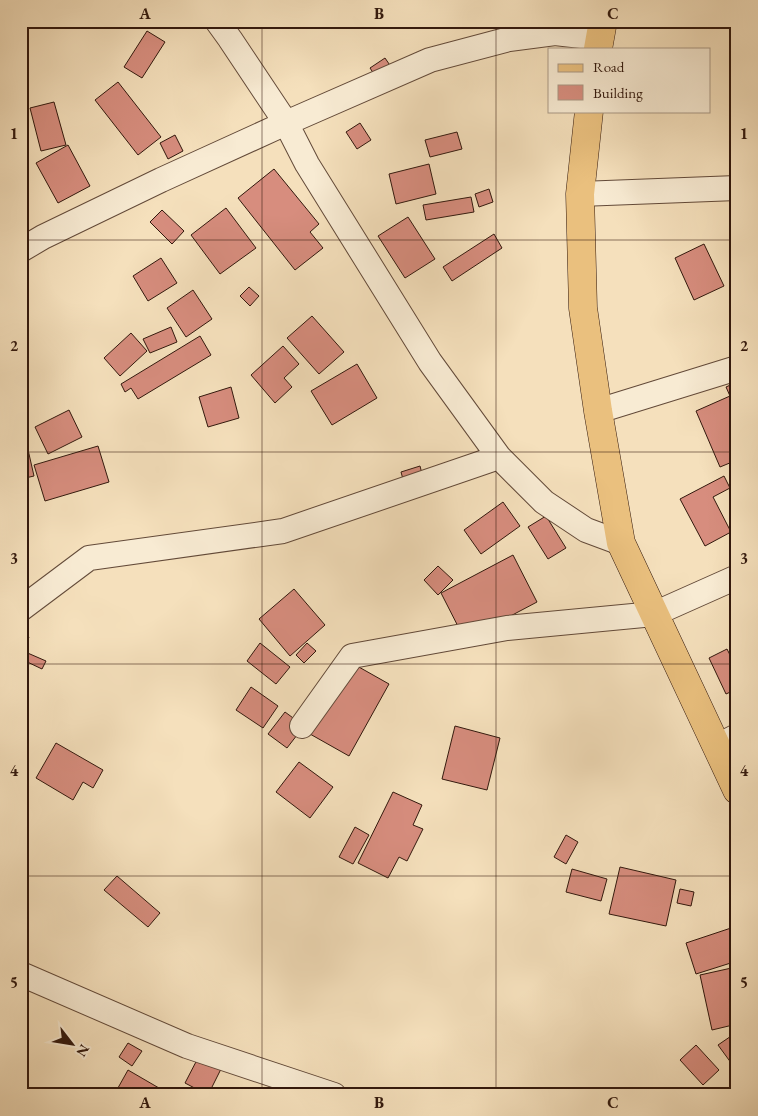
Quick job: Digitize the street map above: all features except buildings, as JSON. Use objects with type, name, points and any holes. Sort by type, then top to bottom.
[{"type":"main road","points":[[589,112],[580,194],[584,308],[598,410],[620,543],[654,614],[726,742],[737,790]]},
{"type":"street","points":[[217,21],[286,123],[308,164],[430,362],[499,457],[544,502],[586,530],[620,543]]},
{"type":"street","points":[[21,250],[43,237],[153,184],[430,60],[509,38],[555,33],[600,36]]},
{"type":"street","points":[[580,194],[737,188]]},
{"type":"street","points":[[598,410],[737,368]]},
{"type":"street","points":[[21,609],[89,558],[283,531],[499,457]]},
{"type":"street","points":[[302,726],[352,656],[507,628],[654,614],[737,577]]},
{"type":"street","points":[[21,974],[187,1046],[334,1095]]}]
